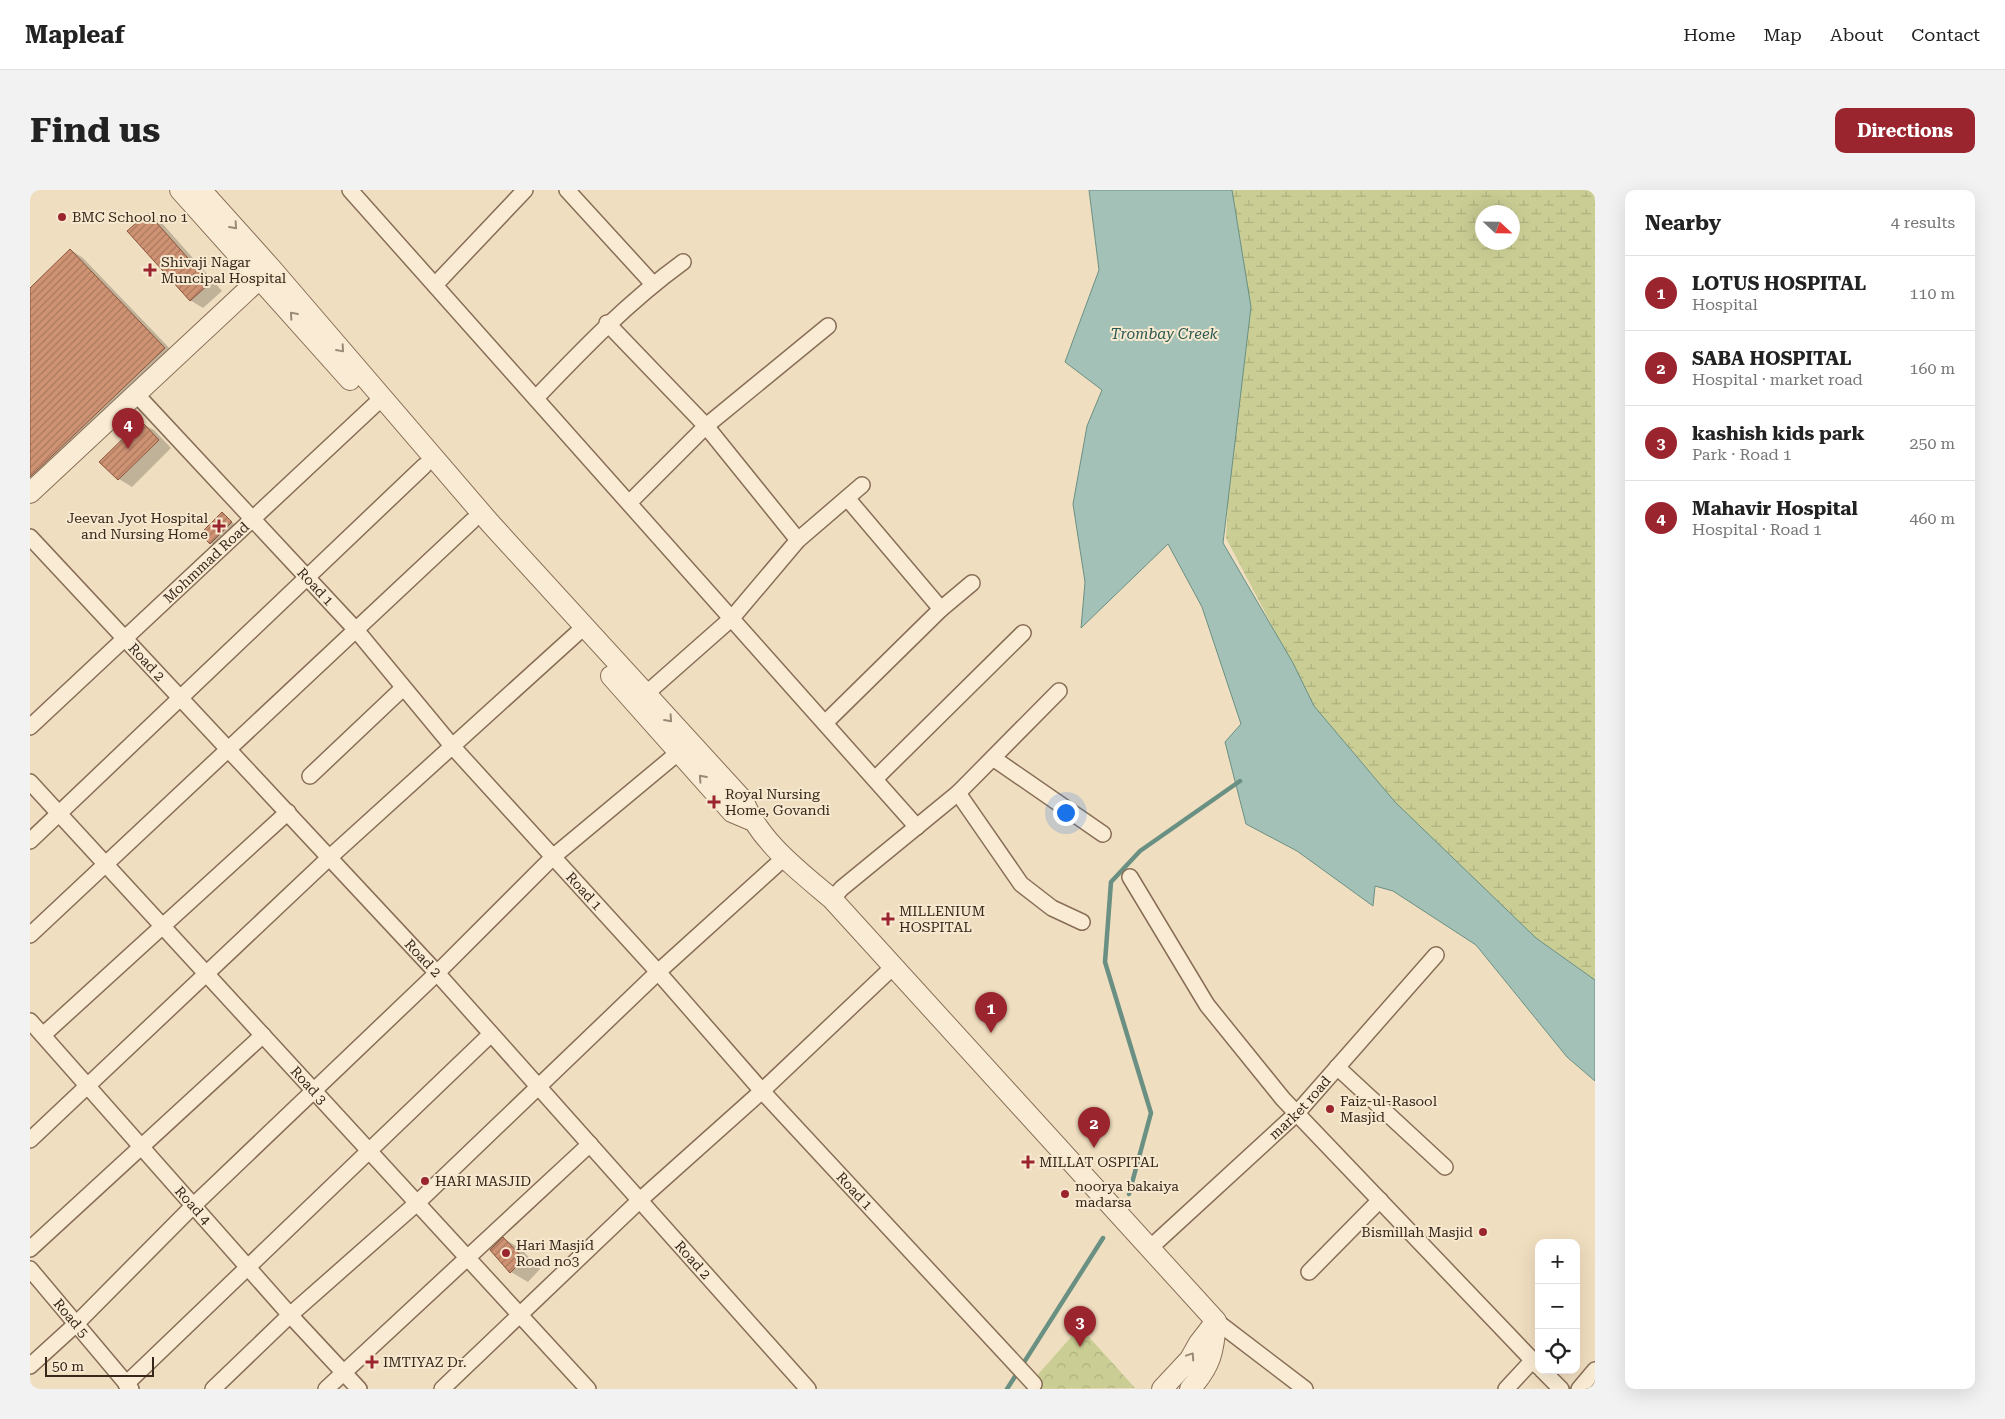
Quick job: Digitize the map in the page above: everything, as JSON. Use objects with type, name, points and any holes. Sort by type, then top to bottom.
[{"type":"street","points":[[180,190],[266,273]]},
{"type":"street","points":[[201,190],[266,273],[378,402],[490,523],[580,631],[685,748],[732,812],[751,820],[784,858],[832,899],[1151,1247],[1216,1321],[1305,1389]]},
{"type":"street","points":[[350,190],[917,827]]},
{"type":"street","points":[[435,285],[525,190]]},
{"type":"street","points":[[567,190],[653,284]]},
{"type":"street","points":[[536,398],[608,324],[653,284],[683,262]]},
{"type":"street","points":[[30,493],[266,273]]},
{"type":"street","points":[[608,324],[706,426],[798,540]]},
{"type":"street","points":[[629,503],[706,426],[828,326]]},
{"type":"street","name":"Road 1","points":[[137,394],[357,631],[453,747],[554,856],[762,1091],[1034,1384]]},
{"type":"street","points":[[378,402],[424,466],[472,521],[580,631]]},
{"type":"street","name":"Mohmmad Road","points":[[30,727],[378,402]]},
{"type":"street","points":[[30,841],[424,466]]},
{"type":"street","points":[[640,698],[732,618],[798,540],[862,485]]},
{"type":"street","points":[[847,498],[941,609]]},
{"type":"street","points":[[30,935],[357,631],[472,521]]},
{"type":"street","name":"Road 2","points":[[30,537],[229,748],[436,973],[808,1389]]},
{"type":"street","points":[[825,723],[941,609],[972,583]]},
{"type":"street","points":[[30,1140],[330,857],[580,631]]},
{"type":"street","points":[[874,779],[1023,633]]},
{"type":"street","points":[[310,776],[403,688]]},
{"type":"street","points":[[832,899],[842,888],[958,793],[1059,691]]},
{"type":"street","points":[[30,1366],[75,1325],[194,1205],[436,973],[554,856],[685,748]]},
{"type":"street","points":[[993,758],[1103,834]]},
{"type":"street","name":"Road 3","points":[[30,782],[588,1389]]},
{"type":"street","points":[[958,793],[1020,884],[1052,908],[1082,922]]},
{"type":"street","points":[[42,1035],[288,812]]},
{"type":"street","points":[[213,1389],[290,1315],[417,1203],[537,1085],[784,858]]},
{"type":"street","points":[[1130,878],[1207,1005],[1297,1113],[1535,1363]]},
{"type":"street","name":"market road","points":[[1151,1247],[1297,1113],[1436,955]]},
{"type":"street","points":[[442,1389],[640,1200],[762,1091],[893,967]]},
{"type":"street","name":"Road 4","points":[[30,1021],[290,1315],[359,1389]]},
{"type":"street","points":[[128,1387],[248,1266],[491,1034]]},
{"type":"street","points":[[30,1249],[263,1035]]},
{"type":"street","points":[[1337,1067],[1445,1167]]},
{"type":"street","points":[[326,1389],[590,1144]]},
{"type":"street","points":[[1310,1272],[1380,1200]]},
{"type":"street","name":"Road 5","points":[[30,1269],[128,1387]]},
{"type":"street","points":[[1162,1389],[1190,1360],[1216,1321]]},
{"type":"street","points":[[1190,1389],[1205,1373],[1214,1349],[1216,1321]]},
{"type":"street","points":[[1506,1389],[1535,1368]]},
{"type":"street","points":[[1579,1389],[1595,1370]]},
{"type":"street","points":[[1546,1374],[1561,1389]]},
{"type":"green space","points":[[1224,190],[1595,190],[1595,980],[1536,938],[1405,814],[1314,706],[1226,538],[1238,304]]},
{"type":"green space","points":[[1080,1327],[1135,1388],[1025,1389]]},
{"type":"water","name":"Trombay Creek","points":[[1089,190],[1232,190],[1251,307],[1223,543],[1293,663],[1314,706],[1395,802],[1536,938],[1595,980],[1595,1081],[1567,1057],[1476,945],[1393,891],[1375,886],[1373,906],[1297,851],[1246,824],[1225,742],[1241,724],[1202,607],[1168,544],[1081,628],[1085,582],[1073,504],[1087,426],[1102,390],[1065,362],[1099,270]]},
{"type":"building","points":[[148,213],[210,283],[190,301],[127,231]]},
{"type":"building","points":[[70,249],[165,348],[30,477],[30,288]]},
{"type":"building","points":[[141,421],[159,440],[118,480],[99,462]]},
{"type":"building","points":[[222,512],[232,522],[210,544],[200,534]]},
{"type":"building","name":"Hari Masjid Road no3","points":[[503,1237],[524,1259],[510,1273],[490,1250]]},
{"type":"waterway","points":[[1129,1194],[1151,1113],[1105,962],[1111,882],[1140,851],[1240,781]]},
{"type":"waterway","points":[[1007,1389],[1103,1238]]},
{"type":"place","name":"BMC School no 1","points":[[62,217]]},
{"type":"place","name":"Shivaji Nagar Muncipal Hospital","points":[[150,270]]},
{"type":"place","name":"Mahavir Hospital","points":[[128,449]]},
{"type":"place","name":"Jeevan Jyot Hospital and Nursing Home","points":[[219,526]]},
{"type":"place","name":"Royal Nursing Home, Govandi","points":[[714,802]]},
{"type":"place","name":"MILLENIUM HOSPITAL","points":[[888,919]]},
{"type":"place","name":"LOTUS HOSPITAL","points":[[991,1033]]},
{"type":"place","name":"Faiz-ul-Rasool Masjid","points":[[1330,1109]]},
{"type":"place","name":"SABA HOSPITAL","points":[[1094,1148]]},
{"type":"place","name":"MILLAT OSPITAL","points":[[1028,1162]]},
{"type":"place","name":"HARI MASJID","points":[[425,1181]]},
{"type":"place","name":"noorya bakaiya madarsa","points":[[1065,1194]]},
{"type":"place","name":"Bismillah Masjid","points":[[1483,1232]]},
{"type":"place","name":"Hari Masjid Road no3","points":[[506,1253]]},
{"type":"place","name":"kashish kids park","points":[[1080,1347]]},
{"type":"place","name":"IMTIYAZ Dr.","points":[[372,1362]]}]
